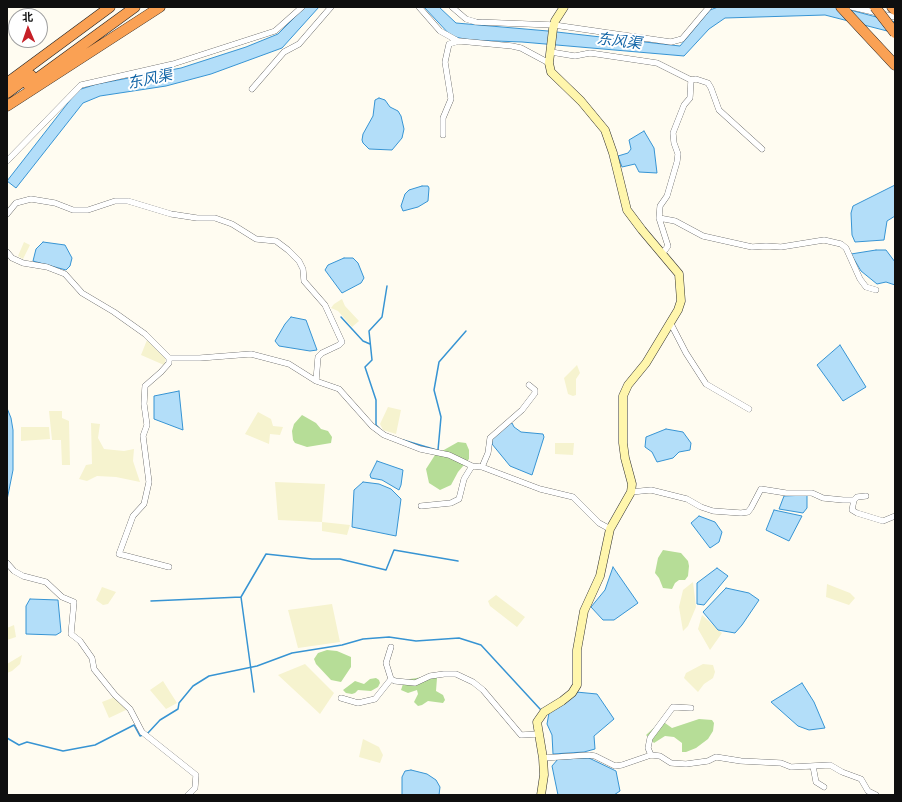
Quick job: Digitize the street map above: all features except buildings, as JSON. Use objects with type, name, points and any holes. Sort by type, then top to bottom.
[{"type":"highway","points":[[7,78],[103,7]]},
{"type":"highway","points":[[7,84],[110,7]]},
{"type":"highway","points":[[7,93],[126,7]]},
{"type":"highway","points":[[7,100],[135,7]]},
{"type":"highway","points":[[7,106],[160,7]]},
{"type":"highway","points":[[841,7],[895,65]]},
{"type":"highway","points":[[875,7],[895,33]]},
{"type":"highway","points":[[892,7],[895,10]]},
{"type":"street","points":[[7,161],[81,85],[173,64],[275,31],[302,7]]},
{"type":"street","points":[[252,89],[284,52],[299,44],[331,7]]},
{"type":"street","points":[[419,7],[440,31],[459,42]]},
{"type":"street","points":[[452,7],[466,19],[476,22],[554,27],[671,42],[682,39],[710,7]]},
{"type":"street","points":[[541,795],[543,787],[543,758],[539,734],[539,717],[562,701],[577,685],[577,650],[584,611],[600,576],[610,529],[631,492],[632,484],[625,458],[623,443],[623,396],[628,386],[646,363],[670,322],[679,305],[681,287],[679,274],[627,210],[613,153],[605,130],[581,101],[552,72],[550,63],[554,27],[564,7]]},
{"type":"street","points":[[852,7],[895,17]]},
{"type":"street","points":[[444,135],[443,118],[451,99],[445,62],[449,44],[459,42],[512,46],[521,48],[550,63]]},
{"type":"street","points":[[551,49],[576,56],[590,53],[657,63],[690,80],[696,79],[708,84],[711,88],[719,110],[762,149]]},
{"type":"street","points":[[662,254],[668,246],[659,218],[660,206],[666,196],[677,162],[678,154],[674,143],[673,133],[684,105],[690,98],[690,80]]},
{"type":"street","points":[[7,214],[16,203],[25,199],[55,203],[73,210],[88,210],[115,201],[128,201],[171,214],[197,218],[215,218],[232,224],[256,240],[276,241],[299,260],[303,269],[304,281],[325,305],[342,342],[339,346],[322,353],[318,357],[316,381]]},
{"type":"street","points":[[659,218],[675,221],[703,236],[752,247],[781,247],[824,240],[837,242],[846,248],[860,278],[866,287],[876,290]]},
{"type":"street","points":[[7,252],[12,258],[47,267],[64,274],[82,293],[114,312],[145,334],[169,358],[200,358],[251,354],[289,364],[316,381],[339,388],[372,426],[384,435],[420,449],[449,455],[472,466],[482,467],[540,489],[573,498],[599,523],[610,529]]},
{"type":"street","points":[[670,322],[686,353],[706,384],[749,409]]},
{"type":"street","points":[[169,358],[169,363],[162,372],[145,386],[144,404],[147,425],[144,436],[149,482],[144,504],[133,516],[119,554],[169,567]]},
{"type":"street","points":[[482,467],[488,454],[490,438],[522,410],[535,393],[535,390],[529,385]]},
{"type":"street","points":[[421,506],[451,503],[459,499],[464,479],[472,466]]},
{"type":"street","points":[[631,492],[651,490],[687,499],[701,507],[713,511],[741,513],[748,512],[752,508],[761,489],[786,493],[812,494],[824,498],[854,500],[866,496]]},
{"type":"street","points":[[854,500],[852,510],[857,513],[883,521],[895,516]]},
{"type":"street","points":[[7,563],[14,571],[23,576],[46,582],[62,597],[74,602],[71,634],[80,641],[92,658],[94,669],[115,695],[130,709],[145,734],[196,775],[195,788],[188,795]]},
{"type":"street","points":[[391,647],[386,663],[391,678],[395,681],[415,683],[430,676],[456,674],[473,682],[483,690],[521,735],[539,734]]},
{"type":"street","points":[[342,698],[358,703],[375,699],[391,678]]},
{"type":"street","points":[[651,755],[648,748],[650,738],[673,707],[691,708]]},
{"type":"street","points":[[543,758],[589,755],[595,756],[615,766],[651,755],[660,756],[671,764],[708,761],[716,757],[741,762],[781,763],[791,767],[830,765],[842,772],[861,779],[868,791],[876,795]]},
{"type":"street","points":[[813,766],[816,782],[824,787]]},
{"type":"shaded area","points":[[24,242],[30,245],[23,259],[18,256]]},
{"type":"shaded area","points":[[342,299],[345,306],[359,321],[352,327],[338,311],[331,308]]},
{"type":"shaded area","points":[[147,340],[166,359],[164,365],[141,355]]},
{"type":"shaded area","points":[[577,365],[580,373],[576,379],[576,395],[573,396],[568,394],[564,378]]},
{"type":"shaded area","points":[[388,407],[401,410],[396,434],[383,430],[380,424]]},
{"type":"shaded area","points":[[49,411],[62,411],[62,418],[69,421],[70,465],[62,465],[61,440],[52,440]]},
{"type":"shaded area","points":[[258,412],[271,419],[273,426],[283,427],[280,435],[270,434],[269,444],[245,434]]},
{"type":"shaded area","points":[[91,423],[100,424],[98,438],[104,449],[124,451],[134,449],[133,461],[140,482],[116,477],[97,476],[87,481],[79,479],[86,465],[92,464]]},
{"type":"shaded area","points":[[21,427],[49,427],[50,439],[21,441]]},
{"type":"shaded area","points":[[555,443],[574,443],[573,455],[555,454]]},
{"type":"shaded area","points":[[275,482],[325,484],[322,522],[278,520]]},
{"type":"shaded area","points":[[322,522],[350,525],[347,535],[322,531]]},
{"type":"shaded area","points":[[693,582],[696,607],[688,626],[683,631],[679,607],[683,590]]},
{"type":"shaded area","points":[[827,584],[850,593],[855,598],[849,605],[826,597]]},
{"type":"shaded area","points":[[102,587],[116,592],[108,604],[103,605],[96,600]]},
{"type":"shaded area","points":[[496,595],[525,617],[517,627],[490,606],[488,601]]},
{"type":"shaded area","points":[[332,604],[340,642],[298,648],[288,610]]},
{"type":"shaded area","points":[[702,615],[722,633],[710,650],[698,629]]},
{"type":"shaded area","points":[[14,625],[16,637],[7,640],[7,628]]},
{"type":"shaded area","points":[[22,655],[20,664],[12,671],[7,673],[7,664]]},
{"type":"shaded area","points":[[305,664],[334,693],[320,714],[278,675]]},
{"type":"shaded area","points":[[703,664],[713,665],[715,672],[713,678],[704,684],[698,692],[684,678],[686,673]]},
{"type":"shaded area","points":[[163,681],[177,703],[166,709],[150,690]]},
{"type":"shaded area","points":[[115,697],[128,709],[109,718],[102,702]]},
{"type":"shaded area","points":[[363,739],[379,747],[383,755],[380,763],[359,757]]},
{"type":"green space","points":[[302,415],[316,423],[321,429],[328,431],[332,437],[331,443],[307,447],[295,443],[293,440],[292,431],[294,424]]},
{"type":"green space","points":[[458,442],[466,443],[469,450],[469,459],[458,472],[451,485],[440,490],[429,483],[426,469],[435,455]]},
{"type":"green space","points":[[663,550],[681,553],[688,561],[688,576],[685,580],[679,580],[675,583],[672,589],[663,588],[655,573],[658,558]]},
{"type":"green space","points":[[327,650],[337,651],[351,657],[351,667],[341,682],[331,680],[316,664],[314,659],[318,653]]},
{"type":"green space","points":[[430,676],[437,678],[436,691],[443,695],[445,700],[443,703],[428,701],[418,706],[414,702],[418,694],[417,690],[408,693],[401,690],[403,684],[410,679]]},
{"type":"green space","points":[[376,678],[380,683],[378,687],[371,691],[358,690],[352,694],[346,693],[343,690],[355,681],[364,684],[370,679]]},
{"type":"green space","points":[[699,719],[712,720],[714,723],[713,731],[708,739],[696,748],[686,752],[682,752],[682,743],[674,737],[665,736],[654,743],[646,735],[658,724],[665,723],[672,728]]},
{"type":"water","name":"东风渠","points":[[305,7],[319,7],[282,48],[211,74],[166,86],[100,96],[83,103],[16,188],[7,181],[78,90],[97,84],[181,68],[246,47],[278,34]]},
{"type":"water","name":"东风渠","points":[[424,7],[439,7],[456,23],[548,31],[680,46],[710,10],[718,7],[839,7],[895,22],[895,33],[825,15],[725,18],[709,29],[684,56],[522,42],[469,40],[451,36]]},
{"type":"water","points":[[379,98],[385,100],[390,107],[398,111],[401,116],[404,129],[402,138],[392,150],[369,149],[362,140],[363,134],[373,116],[375,100]]},
{"type":"water","points":[[644,131],[654,148],[657,173],[639,172],[635,164],[622,167],[618,156],[628,153],[631,149],[629,140]]},
{"type":"water","points":[[895,185],[895,216],[887,221],[884,240],[855,242],[852,235],[851,213],[853,206]]},
{"type":"water","points":[[422,186],[428,186],[429,188],[428,201],[418,207],[403,211],[401,206],[405,194],[409,190]]},
{"type":"water","points":[[43,242],[65,245],[72,258],[70,266],[66,270],[33,261],[36,249]]},
{"type":"water","points":[[886,250],[895,262],[895,285],[886,282],[877,284],[861,271],[851,254]]},
{"type":"water","points":[[344,258],[353,258],[358,263],[364,278],[361,283],[342,293],[325,270],[328,265]]},
{"type":"water","points":[[291,317],[306,320],[317,350],[310,351],[279,346],[275,341]]},
{"type":"water","points":[[840,345],[866,387],[843,401],[817,365]]},
{"type":"water","points":[[179,391],[183,430],[154,419],[154,396]]},
{"type":"water","points":[[7,408],[11,418],[13,430],[13,470],[7,500]]},
{"type":"water","points":[[509,423],[512,423],[514,427],[521,432],[543,434],[544,437],[532,475],[510,466],[492,444],[492,440]]},
{"type":"water","points":[[666,429],[683,432],[691,443],[690,450],[679,452],[673,458],[657,462],[652,452],[645,447],[646,437]]},
{"type":"water","points":[[377,461],[403,470],[399,490],[382,480],[371,478],[370,475]]},
{"type":"water","points":[[363,482],[379,484],[391,489],[401,499],[396,536],[352,527],[354,490]]},
{"type":"water","points":[[807,495],[807,508],[803,513],[779,509],[784,496]]},
{"type":"water","points":[[774,510],[802,516],[789,541],[766,530]]},
{"type":"water","points":[[699,516],[715,522],[722,532],[719,542],[710,548],[691,523]]},
{"type":"water","points":[[613,567],[638,603],[614,620],[603,620],[591,607],[605,590]]},
{"type":"water","points":[[717,568],[728,576],[704,605],[697,604],[697,583]]},
{"type":"water","points":[[726,588],[749,593],[759,600],[735,633],[718,630],[703,612]]},
{"type":"water","points":[[30,599],[58,600],[61,632],[56,635],[26,634],[26,606]]},
{"type":"water","points":[[802,683],[814,702],[825,728],[809,730],[798,726],[771,702]]},
{"type":"water","points":[[576,692],[597,694],[614,719],[594,736],[595,749],[584,752],[553,754],[552,735],[547,724],[549,713]]},
{"type":"water","points":[[589,758],[616,771],[620,791],[614,795],[558,795],[552,766],[558,759]]},
{"type":"water","points":[[411,770],[427,774],[436,780],[440,787],[439,795],[402,795],[402,777],[405,771]]},
{"type":"waterway","points":[[379,428],[376,425],[376,400],[365,367],[372,360],[369,331],[382,317],[387,286]]},
{"type":"waterway","points":[[341,317],[363,341],[370,344]]},
{"type":"waterway","points":[[438,450],[441,417],[434,390],[439,362],[466,331]]},
{"type":"waterway","points":[[403,440],[440,451]]},
{"type":"waterway","points":[[254,692],[241,597],[266,554],[312,559],[340,559],[386,570],[394,550],[458,561]]},
{"type":"waterway","points":[[151,601],[241,597]]},
{"type":"waterway","points":[[147,734],[160,720],[178,709],[179,703],[193,686],[209,676],[257,666],[292,653],[342,645],[363,639],[389,637],[416,641],[459,638],[481,645],[540,709]]},
{"type":"waterway","points":[[7,738],[19,745],[27,742],[63,751],[95,745],[134,725],[140,736],[143,735]]}]
